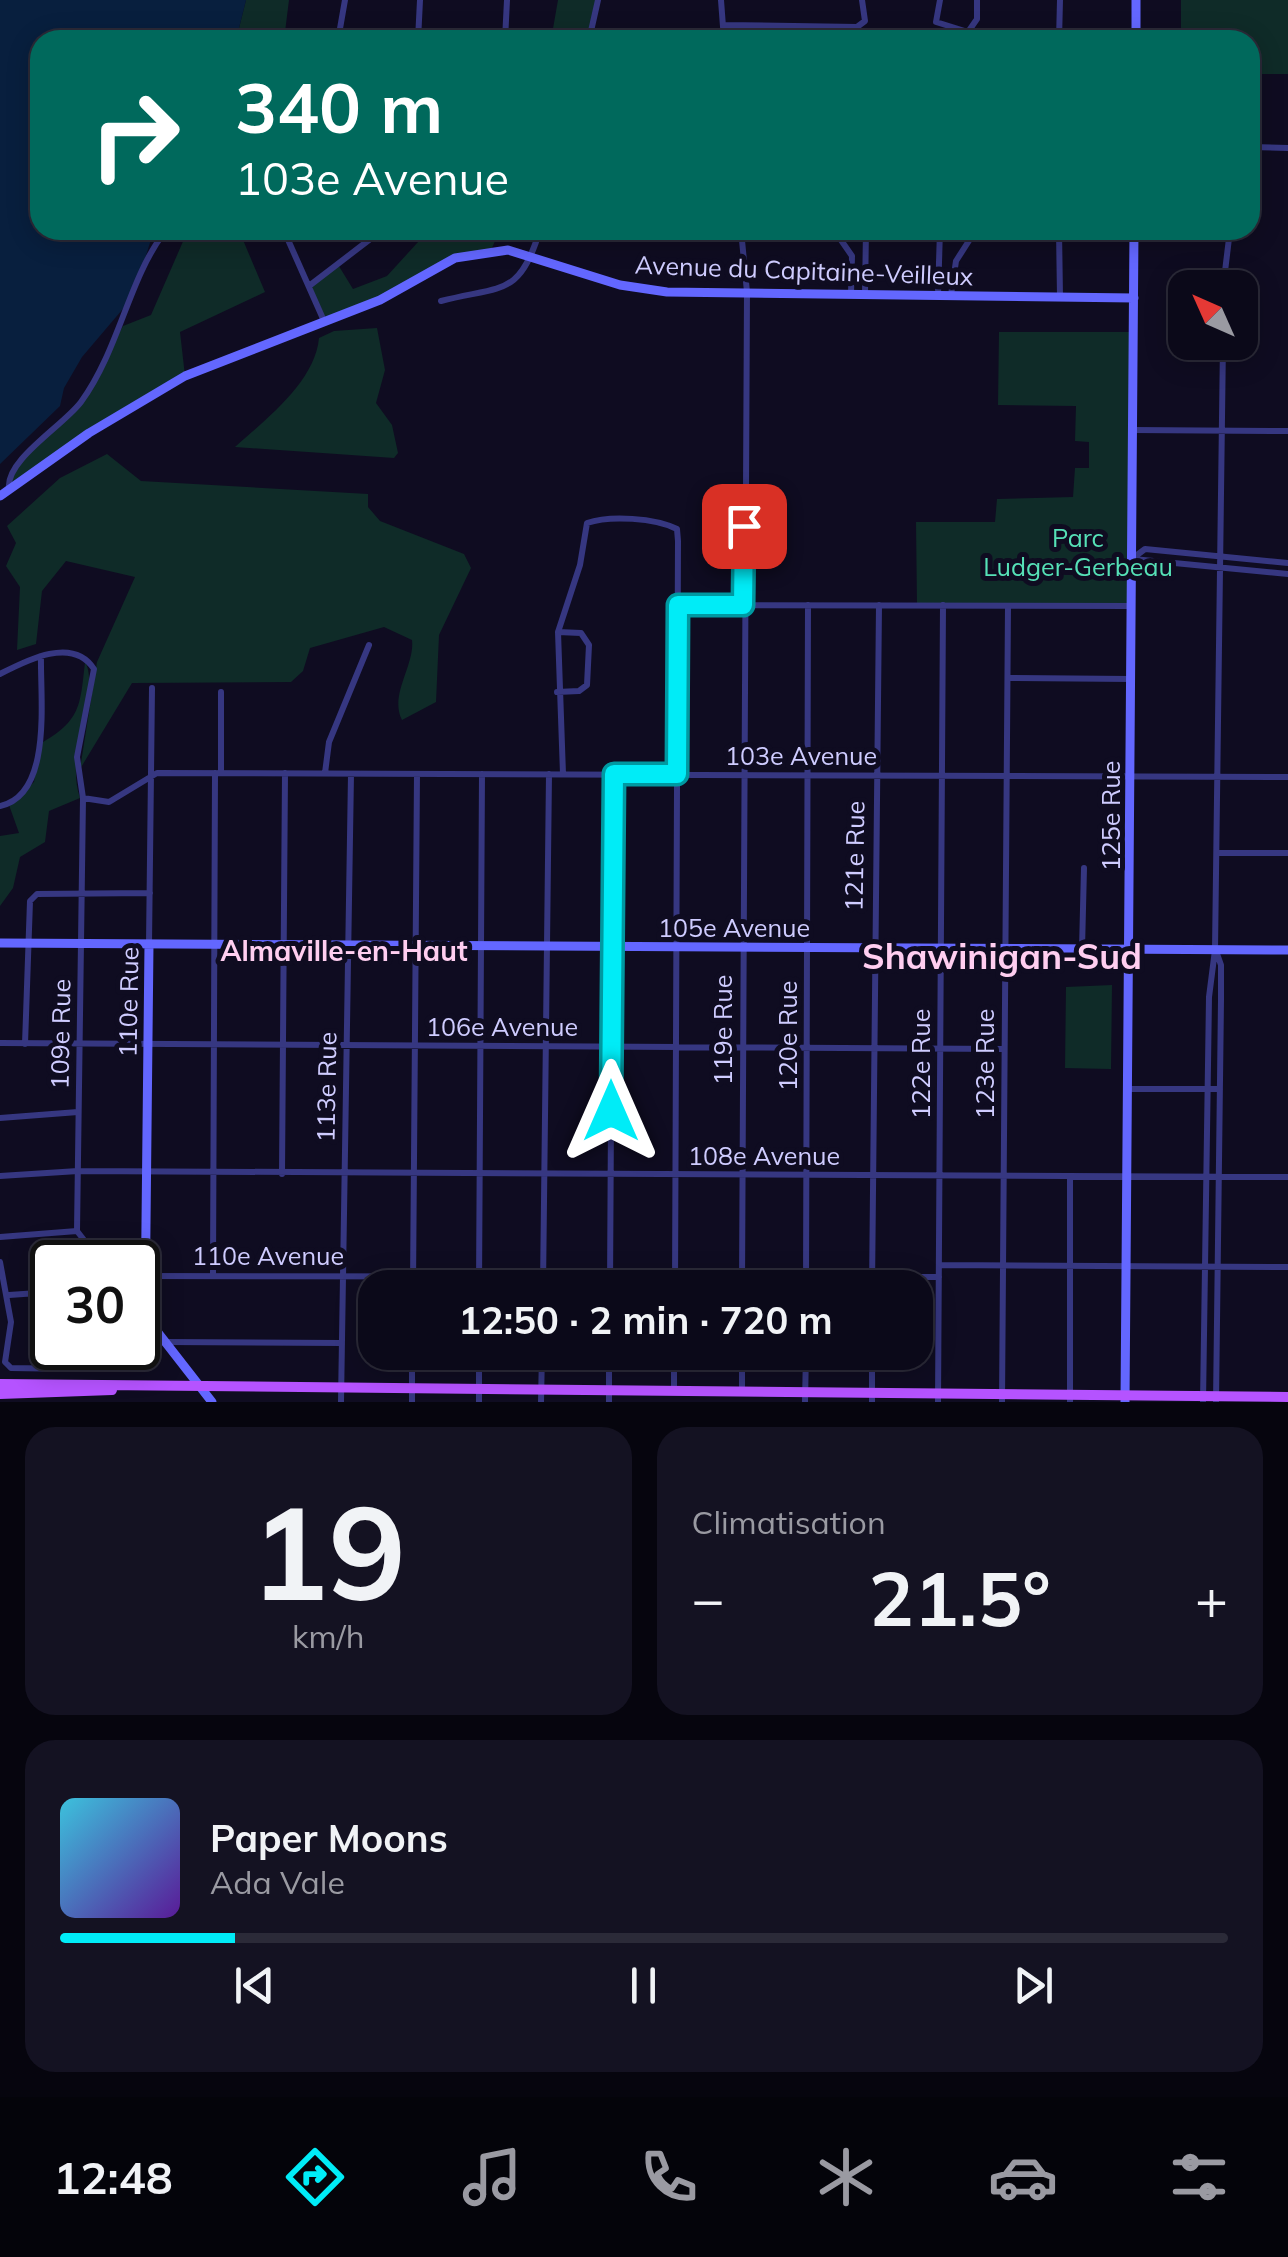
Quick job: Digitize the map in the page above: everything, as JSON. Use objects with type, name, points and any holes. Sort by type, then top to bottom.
[{"type":"main road","points":[[0,1384],[341,1396],[609,1397],[742,1392],[806,1398],[1288,1397]]},
{"type":"main road","points":[[0,1394],[118,1388]]},
{"type":"street","points":[[340,30],[345,0]]},
{"type":"street","points":[[418,30],[420,0]]},
{"type":"street","points":[[506,30],[507,0]]},
{"type":"street","points":[[592,30],[598,0]]},
{"type":"street","points":[[721,0],[723,30]]},
{"type":"street","points":[[723,25],[857,27],[866,21],[862,0]]},
{"type":"street","points":[[940,0],[936,22],[962,30]]},
{"type":"street","points":[[969,30],[976,19],[976,0]]},
{"type":"street","points":[[1060,0],[1060,30]]},
{"type":"street","points":[[1136,0],[1136,30]]},
{"type":"street","points":[[1260,147],[1288,148]]},
{"type":"street","points":[[10,490],[14,466],[64,422],[102,369],[149,257],[160,240]]},
{"type":"street","points":[[288,240],[324,322]]},
{"type":"street","points":[[309,286],[369,240]]},
{"type":"street","points":[[442,301],[514,283],[528,268],[537,240]]},
{"type":"street","name":"119e Rue","points":[[742,240],[747,292],[742,1270]]},
{"type":"street","points":[[841,240],[852,256],[851,294]]},
{"type":"street","points":[[865,294],[866,240]]},
{"type":"street","points":[[938,295],[940,240]]},
{"type":"street","points":[[951,295],[956,261],[969,240]]},
{"type":"street","points":[[1059,240],[1060,297]]},
{"type":"street","name":"125e Rue","points":[[1125,1399],[1134,240]]},
{"type":"street","points":[[1225,270],[1229,240]]},
{"type":"street","name":"Avenue du Capitaine-Veilleux","points":[[0,496],[153,393],[244,350],[380,300],[455,258],[500,250],[532,256],[620,285],[668,292],[1134,298]]},
{"type":"street","points":[[1203,1399],[1209,997],[1215,950],[1222,360]]},
{"type":"street","points":[[1133,430],[1288,432]]},
{"type":"street","points":[[564,774],[557,692],[558,632],[580,565],[587,523],[598,519],[666,524],[677,529],[678,605],[675,1270]]},
{"type":"street","points":[[1132,559],[1145,549],[1288,563]]},
{"type":"street","points":[[1132,559],[1288,574]]},
{"type":"street","points":[[678,605],[1132,606]]},
{"type":"street","name":"121e Rue","points":[[872,1270],[878,605]]},
{"type":"street","name":"120e Rue","points":[[806,1270],[808,606]]},
{"type":"street","name":"122e Rue","points":[[938,1398],[943,606]]},
{"type":"street","name":"123e Rue","points":[[1002,1398],[1008,606]]},
{"type":"street","points":[[557,692],[579,690],[586,684],[589,644],[581,633],[558,632]]},
{"type":"street","points":[[326,774],[329,742],[369,645]]},
{"type":"street","name":"109e Rue","points":[[41,656],[78,654],[94,670],[76,758],[83,798],[77,1231]]},
{"type":"street","points":[[0,674],[41,656],[37,762],[27,790],[0,806]]},
{"type":"street","points":[[1008,678],[1131,680]]},
{"type":"street","name":"110e Rue","points":[[143,1240],[152,688]]},
{"type":"street","points":[[213,1275],[214,944],[221,692]]},
{"type":"street","points":[[83,798],[110,802],[151,773]]},
{"type":"street","name":"103e Avenue","points":[[151,773],[1288,777]]},
{"type":"street","points":[[282,1174],[285,773]]},
{"type":"street","name":"113e Rue","points":[[341,1396],[351,774]]},
{"type":"street","points":[[413,1270],[417,774]]},
{"type":"street","points":[[480,1270],[482,774]]},
{"type":"street","points":[[543,1270],[549,774]]},
{"type":"street","points":[[610,1270],[614,774]]},
{"type":"street","points":[[1216,852],[1288,853]]},
{"type":"street","points":[[1082,949],[1084,868]]},
{"type":"street","points":[[25,1044],[25,943],[30,900],[37,894],[150,893]]},
{"type":"street","name":"105e Avenue","points":[[0,942],[1288,950]]},
{"type":"street","points":[[1215,950],[1221,966],[1216,1399]]},
{"type":"street","points":[[1209,997],[1221,997]]},
{"type":"street","name":"106e Avenue","points":[[0,1043],[1004,1049]]},
{"type":"street","points":[[1128,1089],[1220,1090]]},
{"type":"street","points":[[0,1118],[78,1112]]},
{"type":"street","name":"108e Avenue","points":[[0,1176],[78,1171],[1288,1177]]},
{"type":"street","points":[[1070,1176],[1070,1399]]},
{"type":"street","points":[[0,1237],[77,1231],[84,1240]]},
{"type":"street","points":[[0,1262],[8,1295],[10,1329],[4,1357],[8,1365],[30,1366]]},
{"type":"street","points":[[939,1265],[1288,1267]]},
{"type":"street","name":"110e Avenue","points":[[160,1276],[358,1276]]},
{"type":"street","name":"110e Avenue","points":[[933,1277],[938,1277]]},
{"type":"street","points":[[8,1295],[30,1294]]},
{"type":"street","points":[[160,1336],[212,1402]]},
{"type":"street","points":[[165,1342],[342,1342]]},
{"type":"street","points":[[412,1370],[412,1396]]},
{"type":"street","points":[[479,1370],[479,1396]]},
{"type":"street","points":[[542,1370],[542,1396]]},
{"type":"street","points":[[609,1370],[609,1397]]},
{"type":"street","points":[[674,1370],[674,1392]]},
{"type":"street","points":[[742,1370],[742,1392]]},
{"type":"street","points":[[806,1370],[806,1398]]},
{"type":"street","points":[[872,1370],[872,1398]]},
{"type":"green space","points":[[246,0],[289,0],[285,30],[238,30]]},
{"type":"green space","points":[[558,0],[598,0],[591,30],[553,30]]},
{"type":"green space","points":[[1181,0],[1288,0],[1288,74],[1260,74],[1260,30],[1181,30]]},
{"type":"green space","points":[[184,240],[243,240],[265,292],[180,332],[185,376],[9,489],[10,472],[80,403],[123,326],[151,315]]},
{"type":"green space","points":[[420,240],[496,240],[491,250],[477,252],[325,323],[309,286],[337,263],[353,289],[387,276]]},
{"type":"green space","points":[[377,328],[385,370],[376,403],[392,425],[398,453],[394,458],[235,447],[299,384],[316,354],[319,338],[334,331]]},
{"type":"green space","name":"Parc Ludger-Gerbeau","points":[[999,332],[1134,332],[1132,606],[917,605],[916,522],[995,522],[997,499],[1073,497],[1075,468],[1089,468],[1089,442],[1075,441],[1076,406],[998,405]]},
{"type":"green space","points":[[107,454],[141,481],[368,494],[368,507],[380,521],[464,554],[471,568],[439,635],[436,702],[402,720],[398,700],[412,640],[384,627],[310,648],[303,671],[291,682],[132,683],[80,769],[97,662],[135,577],[66,561],[42,591],[36,644],[17,650],[20,587],[6,566],[16,543],[7,526],[60,478]]},
{"type":"green space","points":[[85,662],[89,688],[76,761],[80,798],[49,811],[45,842],[20,857],[13,888],[0,906],[0,836],[19,833],[9,805],[34,782],[40,744],[64,727],[76,711]]},
{"type":"green space","points":[[1112,985],[1111,1069],[1065,1068],[1066,987]]},
{"type":"water","points":[[0,0],[246,0],[238,30],[30,30],[30,240],[151,240],[133,297],[82,357],[64,388],[60,406],[0,464]]},
{"type":"district","name":"Almaville-en-Haut","points":[[344,950]]},
{"type":"district","name":"Shawinigan-Sud","points":[[1002,956]]},
{"type":"route","points":[[611,1111],[614,774],[677,774],[678,605],[743,605],[744,526]]}]
